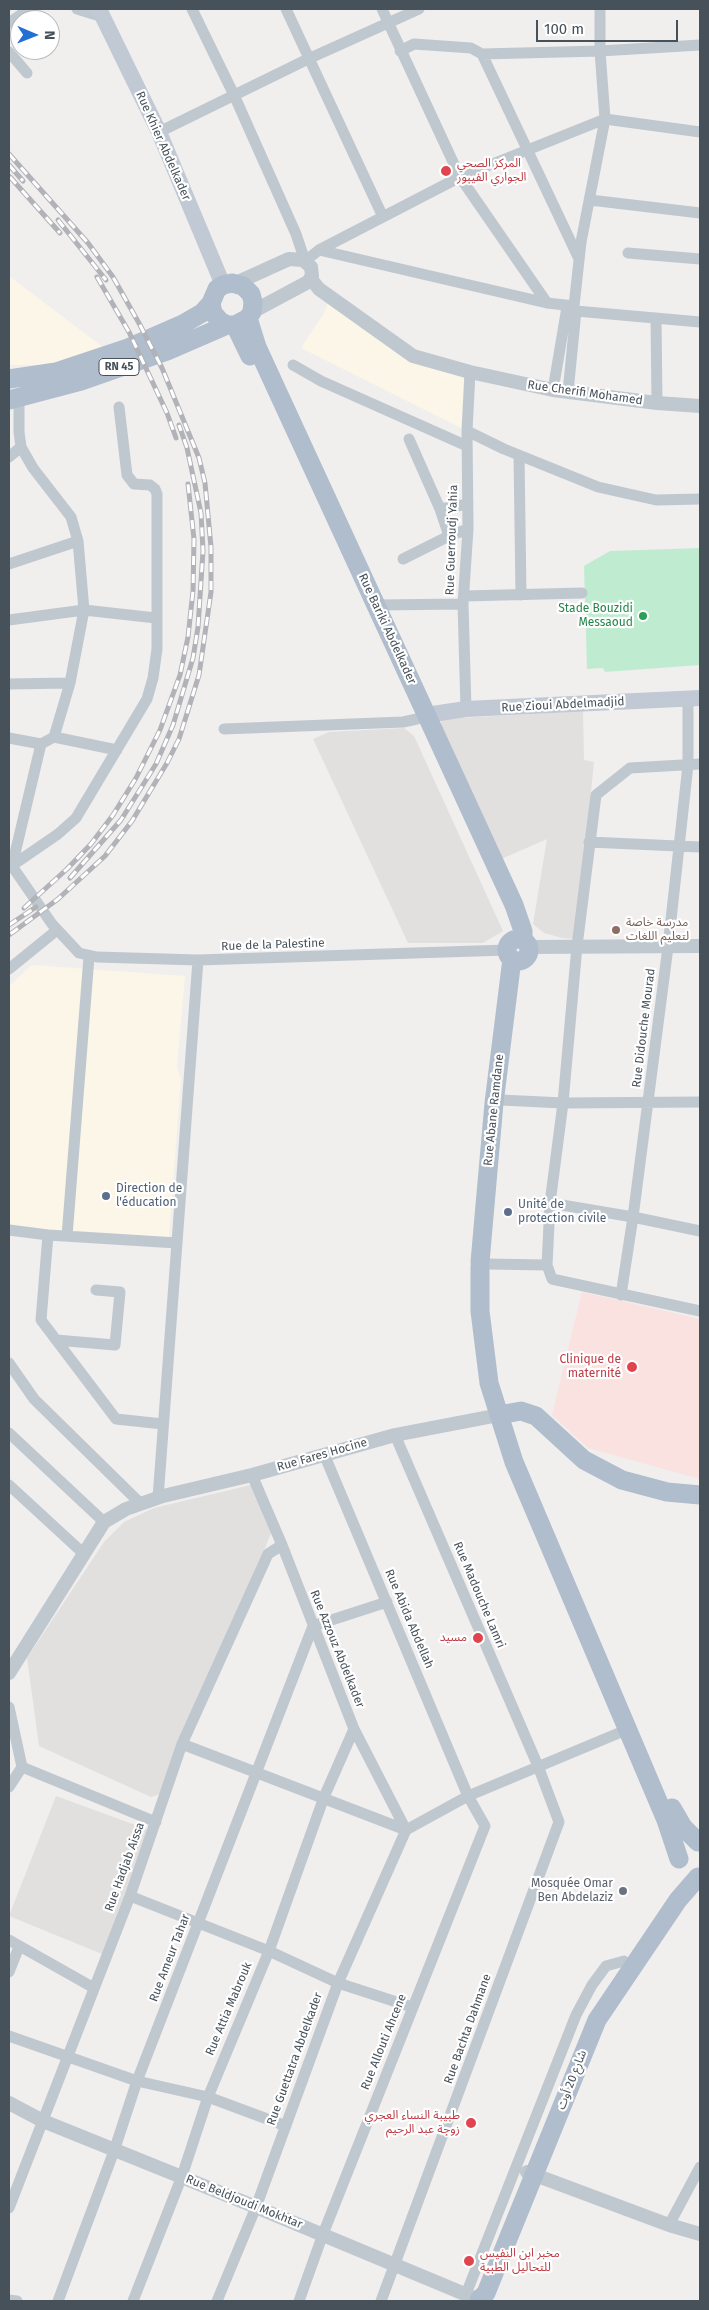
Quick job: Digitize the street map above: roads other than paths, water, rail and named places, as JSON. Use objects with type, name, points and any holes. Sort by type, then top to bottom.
[{"type":"main road","name":"Rue Khier Abdelkader","points":[[101,13],[230,284]]},
{"type":"main road","points":[[230,284],[243,286],[251,294],[254,302],[241,320],[220,321],[213,313],[211,302],[213,295],[230,284]]},
{"type":"main road","name":"RN 45","points":[[16,379],[78,366],[128,348],[193,318],[211,302]]},
{"type":"main road","name":"RN 45","points":[[18,399],[81,381],[167,351],[241,320]]},
{"type":"main road","name":"Rue Bariki Abdelkader","points":[[241,320],[257,347],[376,605],[508,918],[518,949]]},
{"type":"main road","name":"Rue Bariki Abdelkader","points":[[241,320],[298,455],[422,717]]},
{"type":"main road","points":[[16,379],[26,385],[18,399]]},
{"type":"main road","name":"Rue Zioui Abdelmadjid","points":[[422,717],[466,710],[694,698]]},
{"type":"main road","name":"Rue Abane Ramdane","points":[[484,1264],[518,949]]},
{"type":"main road","name":"Rue Abane Ramdane","points":[[504,1415],[484,1264],[494,1103],[518,949]]},
{"type":"main road","name":"Rue Fares Hocine","points":[[504,1415],[521,1412],[536,1416],[584,1460],[622,1480],[667,1492],[700,1495]]},
{"type":"main road","points":[[504,1415],[514,1462],[532,1507],[626,1730],[690,1870]]},
{"type":"main road","points":[[504,1415],[556,1544],[675,1814],[686,1832],[699,1843]]},
{"type":"main road","points":[[690,1870],[685,1846],[699,1843]]},
{"type":"main road","name":"شارع 20 أوت","points":[[475,2299],[480,2292],[584,2025],[624,1961],[690,1870]]},
{"type":"main road","name":"شارع 20 أوت","points":[[526,2172],[597,2020],[678,1900],[690,1870]]},
{"type":"street","points":[[9,23],[29,9]]},
{"type":"street","points":[[77,9],[101,13]]},
{"type":"street","points":[[192,9],[234,95],[296,234],[305,260],[311,269],[311,279],[300,288],[241,320]]},
{"type":"street","points":[[286,9],[383,217]]},
{"type":"street","points":[[382,9],[460,177],[547,303]]},
{"type":"street","points":[[159,132],[308,59],[419,9]]},
{"type":"street","points":[[568,392],[573,308],[579,259],[605,119],[600,51],[600,9]]},
{"type":"street","points":[[400,51],[414,44],[471,48],[482,54],[600,51],[700,45]]},
{"type":"street","points":[[9,52],[27,73]]},
{"type":"street","points":[[482,54],[579,259]]},
{"type":"street","points":[[230,284],[286,260],[297,258],[305,260],[320,250],[460,177],[605,119],[700,132]]},
{"type":"street","points":[[590,200],[700,213]]},
{"type":"street","points":[[320,250],[573,308],[700,322]]},
{"type":"street","points":[[628,253],[700,259]]},
{"type":"street","name":"Rue Cherifi Mohamed","points":[[311,279],[319,289],[413,356],[470,372],[553,390],[657,403],[700,406]]},
{"type":"street","points":[[553,390],[573,308]]},
{"type":"street","points":[[656,318],[657,403]]},
{"type":"street","points":[[293,365],[321,381],[468,446]]},
{"type":"street","name":"Rue Guerroudj Yahia","points":[[466,710],[464,600],[468,529],[467,432],[470,372]]},
{"type":"street","points":[[18,399],[21,447],[33,468],[71,517],[78,541],[84,610],[70,683],[54,737]]},
{"type":"street","points":[[10,866],[58,834],[76,818],[147,699],[157,649],[157,494],[155,488],[134,484],[127,475],[119,407]]},
{"type":"street","points":[[467,432],[598,488],[656,500],[700,499]]},
{"type":"street","points":[[409,439],[450,536]]},
{"type":"street","points":[[9,457],[21,447]]},
{"type":"street","points":[[519,455],[521,595]]},
{"type":"street","points":[[440,509],[468,504]]},
{"type":"street","points":[[403,559],[468,529]]},
{"type":"street","points":[[9,564],[78,541]]},
{"type":"street","points":[[376,605],[521,595],[582,593]]},
{"type":"street","points":[[9,620],[84,610],[156,618]]},
{"type":"street","points":[[9,684],[70,683]]},
{"type":"street","name":"Rue Didouche Mourad","points":[[621,1295],[668,947],[694,698]]},
{"type":"street","points":[[224,728],[403,722],[422,717]]},
{"type":"street","points":[[9,738],[41,744],[54,737],[116,750]]},
{"type":"street","points":[[10,866],[41,744]]},
{"type":"street","points":[[700,764],[630,768],[596,795],[577,946],[563,1102],[550,1203],[547,1265],[552,1279],[700,1311]]},
{"type":"street","points":[[589,842],[700,847]]},
{"type":"street","points":[[10,866],[54,927],[71,946],[89,957],[67,1236]]},
{"type":"street","points":[[9,969],[54,927]]},
{"type":"street","points":[[518,949],[577,946],[700,946]]},
{"type":"street","name":"Rue de la Palestine","points":[[89,957],[198,960],[518,949]]},
{"type":"street","points":[[158,1498],[198,960]]},
{"type":"street","points":[[501,1100],[700,1102]]},
{"type":"street","points":[[550,1203],[700,1231]]},
{"type":"street","points":[[9,1230],[48,1235],[177,1243]]},
{"type":"street","points":[[48,1235],[41,1320],[116,1419],[163,1424]]},
{"type":"street","points":[[484,1264],[547,1265]]},
{"type":"street","points":[[56,1340],[115,1345],[120,1292],[96,1290]]},
{"type":"street","points":[[9,1363],[34,1400],[141,1504]]},
{"type":"street","name":"Rue Fares Hocine","points":[[9,1673],[104,1522],[126,1509],[158,1498],[252,1475],[395,1435],[504,1415]]},
{"type":"street","points":[[9,1433],[104,1522]]},
{"type":"street","name":"Rue Madouche Lamri","points":[[395,1435],[538,1766]]},
{"type":"street","name":"Rue Abida Abdellah","points":[[324,1454],[468,1796]]},
{"type":"street","name":"Rue Azzouz Abdelkader","points":[[252,1475],[282,1545],[354,1729],[406,1830]]},
{"type":"street","points":[[9,1485],[84,1554]]},
{"type":"street","name":"Rue Hadjab Aissa","points":[[9,2208],[66,2055],[130,1896],[182,1744],[268,1554],[282,1545]]},
{"type":"street","points":[[313,1626],[387,1602]]},
{"type":"street","name":"Rue Ameur Tahar","points":[[58,2301],[114,2150],[137,2081],[313,1626]]},
{"type":"street","points":[[9,1706],[22,1767],[9,1787]]},
{"type":"street","name":"Rue Attia Mabrouk","points":[[133,2301],[182,2176],[208,2097],[268,1951],[324,1796],[354,1729]]},
{"type":"street","points":[[182,1744],[324,1796],[406,1830],[468,1796],[626,1730]]},
{"type":"street","name":"Rue Bachta Dahmane","points":[[381,2301],[559,1822],[538,1766]]},
{"type":"street","points":[[22,1767],[156,1822]]},
{"type":"street","name":"Rue Allouti Ahcene","points":[[299,2301],[322,2234],[485,1826],[468,1796]]},
{"type":"street","name":"Rue Guettatra Abdelkader","points":[[216,2301],[256,2207],[338,1983],[406,1830]]},
{"type":"street","points":[[130,1896],[198,1925],[268,1951],[338,1983],[412,2007]]},
{"type":"street","points":[[9,1972],[14,1943],[94,1988]]},
{"type":"street","points":[[9,2036],[137,2081],[208,2097],[286,2126]]},
{"type":"street","name":"Rue Beldjoudi Mokhtar","points":[[9,2103],[43,2121],[182,2176],[475,2299]]},
{"type":"street","points":[[668,2225],[700,2167]]},
{"type":"street","points":[[526,2172],[668,2225],[700,2234]]},
{"type":"street","points":[[9,2300],[17,2301]]},
{"type":"railway","points":[[9,154],[88,243],[113,277],[140,325],[162,368],[199,458],[205,483],[211,547],[211,592],[199,675],[179,739],[167,763],[132,821],[105,856],[58,899],[9,935]]},
{"type":"railway","points":[[9,165],[23,181]]},
{"type":"railway","points":[[10,177],[60,233]]},
{"type":"railway","points":[[58,220],[106,280]]},
{"type":"railway","points":[[97,277],[129,332],[167,413],[176,438]]},
{"type":"railway","points":[[70,878],[121,820],[156,764],[173,725],[193,658],[198,627],[203,551],[201,513],[187,448],[179,425]]},
{"type":"railway","points":[[24,908],[67,869],[91,844],[113,815],[136,778],[160,730],[180,675],[188,637],[193,591],[194,539],[188,484]]},
{"type":"railway","points":[[9,925],[36,907]]},
{"type":"place","name":"المركز الصحي الجواري الفيبور","points":[[446,171]]},
{"type":"place","name":"Stade Bouzidi Messaoud","points":[[643,616]]},
{"type":"place","name":"مدرسة خاصة لتعليم اللغات","points":[[616,930]]},
{"type":"place","name":"Direction de l'éducation","points":[[106,1196]]},
{"type":"place","name":"Unité de protection civile","points":[[508,1212]]},
{"type":"place","name":"Clinique de maternité","points":[[632,1367]]},
{"type":"place","name":"مسيد","points":[[478,1638]]},
{"type":"place","name":"Mosquée Omar Ben Abdelaziz","points":[[623,1891]]},
{"type":"place","name":"طبيبة النساء العجري زوجة عبد الرحيم","points":[[471,2123]]},
{"type":"place","name":"مخبر ابن النفيس للتحاليل الطبية","points":[[469,2261]]}]
